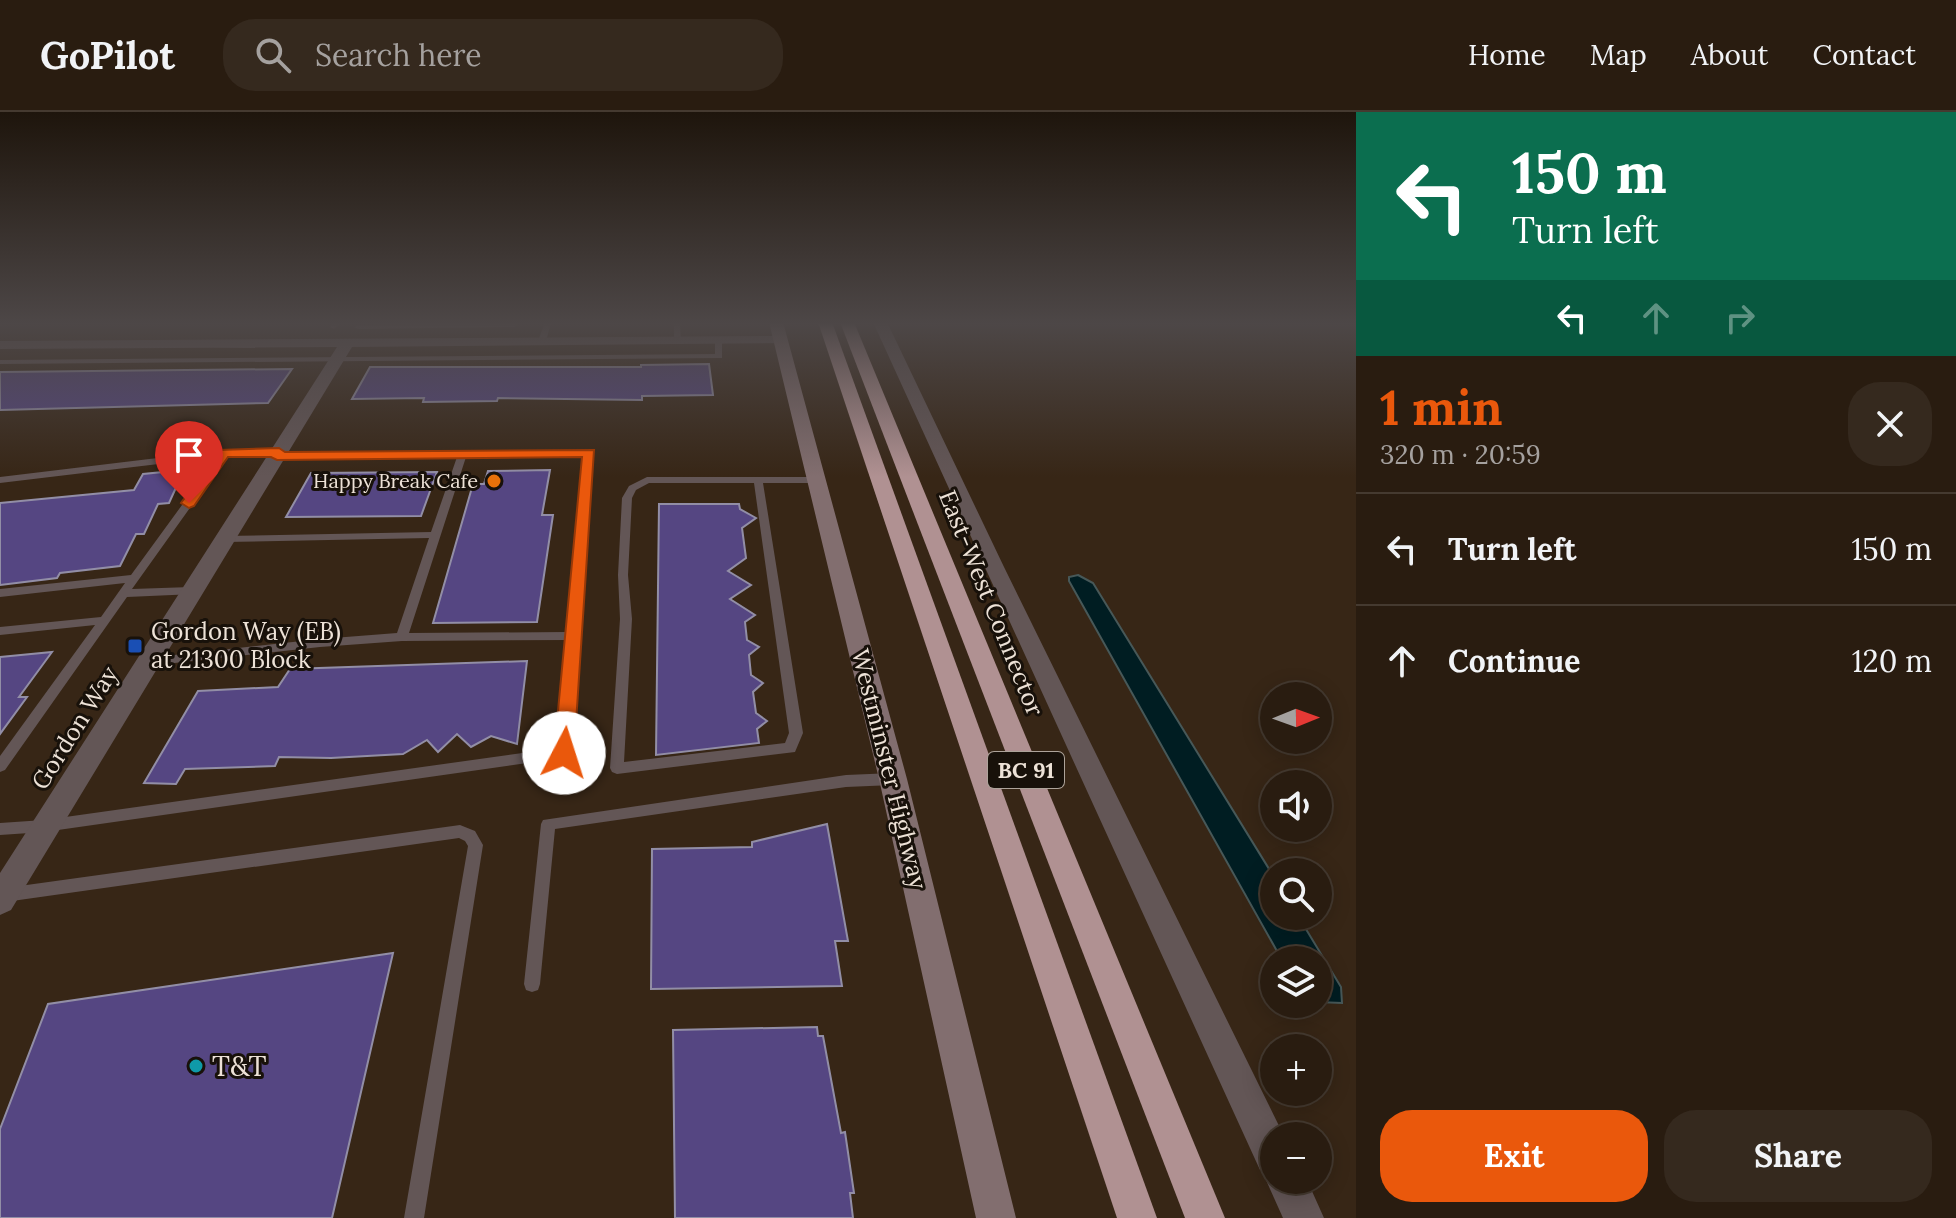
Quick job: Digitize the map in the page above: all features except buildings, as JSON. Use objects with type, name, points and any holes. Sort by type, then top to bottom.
[{"type":"highway","name":"BC 91","points":[[843,374],[1137,1218]]},
{"type":"highway","name":"East-West Connector","points":[[868,374],[1205,1218]]},
{"type":"main road","name":"Westminster Highway","points":[[789,374],[893,779],[996,1218]]},
{"type":"street","name":"Gordon Way","points":[[1,898],[278,454],[323,374]]},
{"type":"street","points":[[906,374],[959,494],[1260,1127]]},
{"type":"street","points":[[1293,1194],[1304,1218]]},
{"type":"lane","points":[[0,766],[224,453]]},
{"type":"lane","points":[[0,480],[224,453],[589,453],[564,753],[44,826],[0,829]]},
{"type":"lane","points":[[402,637],[462,454]]},
{"type":"lane","points":[[758,481],[796,733],[790,748],[617,768],[626,619],[623,575],[627,498],[632,488],[647,480],[817,480]]},
{"type":"lane","points":[[224,539],[435,535]]},
{"type":"lane","points":[[0,593],[135,578]]},
{"type":"lane","points":[[125,593],[191,591]]},
{"type":"lane","points":[[0,631],[105,620]]},
{"type":"lane","points":[[147,662],[402,637],[573,636]]},
{"type":"lane","points":[[532,984],[548,824],[846,781],[893,779]]},
{"type":"lane","points":[[1,898],[460,831],[470,836],[476,845],[414,1218]]},
{"type":"water","points":[[1078,575],[1093,583],[1262,858],[1260,921],[1069,581],[1069,577]]},
{"type":"water","points":[[1265,930],[1306,930],[1316,946],[1274,946]]},
{"type":"water","points":[[1332,972],[1341,987],[1342,1003],[1332,1003]]},
{"type":"place","name":"Happy Break Cafe","points":[[494,481]]},
{"type":"place","name":"Gordon Way (EB) at 21300 Block","points":[[135,646]]},
{"type":"place","name":"T&T","points":[[196,1066]]},
{"type":"route","points":[[189,503],[224,453],[279,452],[277,456],[294,456],[589,453],[564,753]]}]
